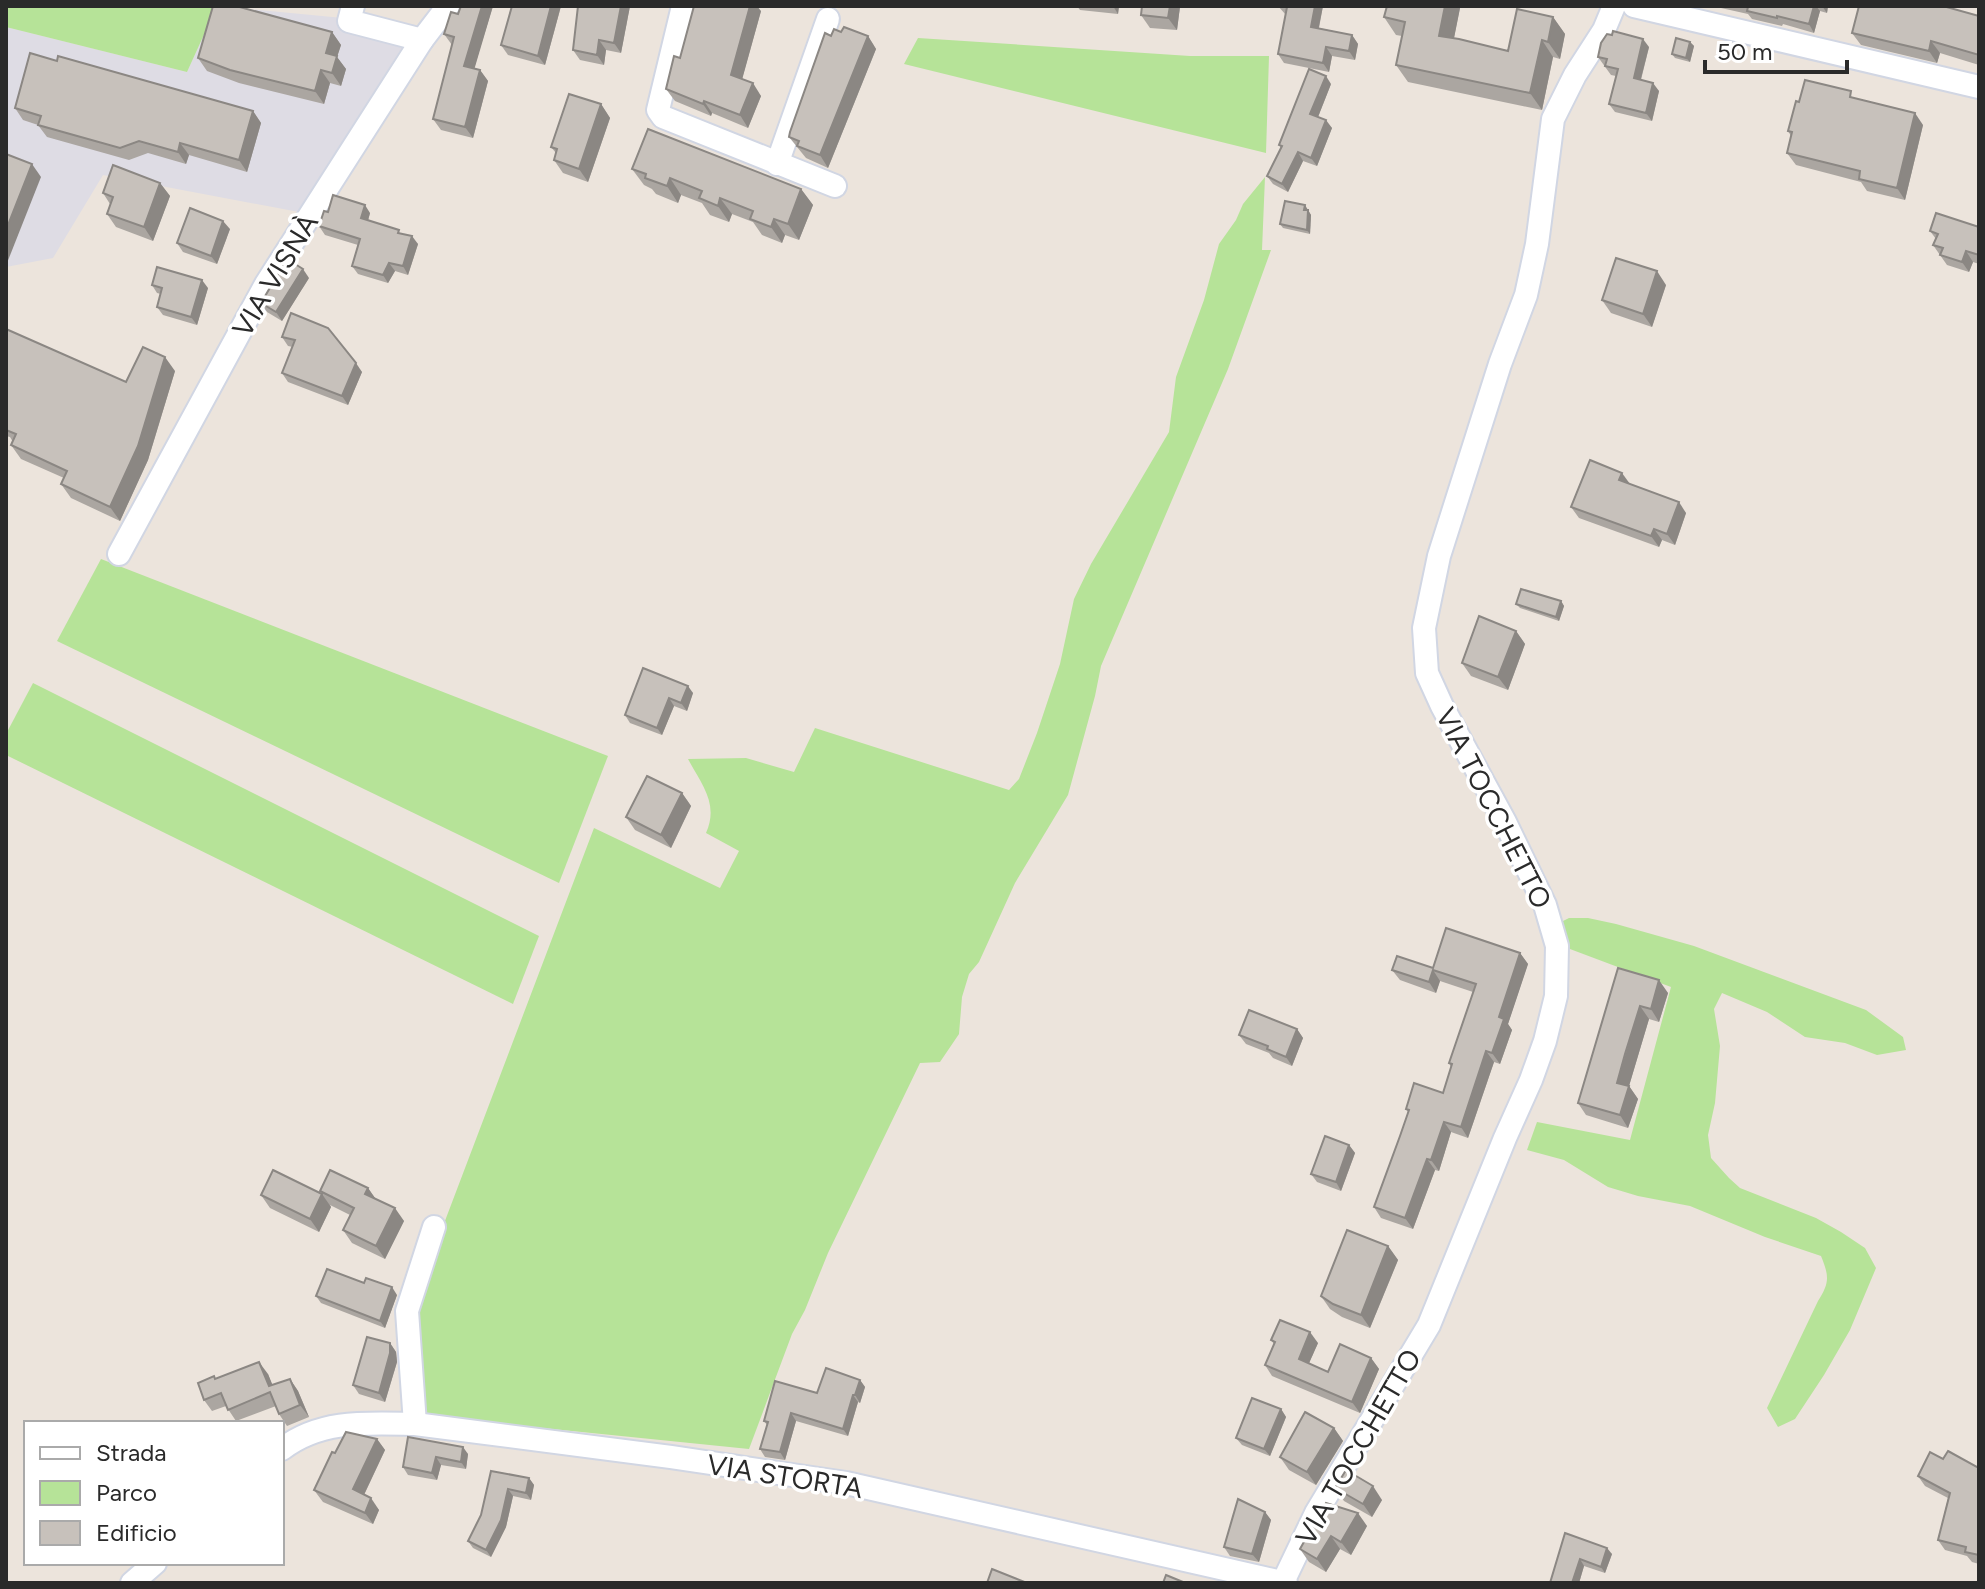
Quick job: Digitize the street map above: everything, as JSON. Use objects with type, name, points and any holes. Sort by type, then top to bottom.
[{"type":"street","points":[[353,6],[349,21],[422,40]]},
{"type":"street","name":"VIA VISNÀ","points":[[119,554],[266,284],[422,40],[448,6]]},
{"type":"street","points":[[683,6],[658,110],[663,117],[835,186]]},
{"type":"street","name":"VIA TOCCHETTO","points":[[1284,1583],[1316,1513],[1429,1325],[1531,1080],[1556,996],[1557,946],[1545,905],[1427,673],[1424,628],[1439,556],[1500,364],[1526,295],[1537,244],[1553,119],[1575,75],[1604,30],[1614,6]]},
{"type":"street","points":[[1634,6],[1979,87]]},
{"type":"street","points":[[777,164],[828,19]]},
{"type":"street","points":[[415,1424],[407,1311],[434,1227]]},
{"type":"street","name":"VIA STORTA","points":[[284,1447],[336,1425],[415,1424],[671,1457],[846,1483],[1284,1583]]},
{"type":"street","points":[[132,1583],[153,1565]]},
{"type":"shaded area","points":[[217,6],[416,25],[299,212],[103,175],[53,258],[6,267],[6,27],[187,72]]},
{"type":"green space","points":[[6,6],[217,6],[187,72],[6,27]]},
{"type":"green space","points":[[918,38],[1190,56],[1269,56],[1266,153],[904,64]]},
{"type":"green space","points":[[1265,177],[1262,250],[1271,250],[1228,369],[1101,666],[1068,795],[1015,883],[979,962],[969,974],[962,997],[959,1034],[940,1062],[920,1063],[792,1334],[749,1449],[426,1416],[416,1314],[440,1234],[594,828],[720,888],[739,851],[706,833],[710,823],[710,804],[688,759],[746,758],[794,772],[815,728],[1009,790],[1019,779],[1037,733],[1060,664],[1074,599],[1091,564],[1169,432],[1176,377],[1204,300],[1219,244],[1243,204]]},
{"type":"green space","points":[[101,559],[608,756],[559,883],[57,641]]},
{"type":"green space","points":[[33,683],[539,936],[513,1004],[6,755],[6,734]]},
{"type":"green space","points":[[1569,918],[1588,918],[1616,924],[1694,946],[1866,1010],[1903,1037],[1906,1050],[1877,1055],[1845,1043],[1805,1037],[1767,1012],[1722,993],[1714,1009],[1720,1046],[1715,1103],[1708,1135],[1711,1158],[1740,1188],[1816,1218],[1865,1248],[1876,1268],[1850,1330],[1824,1375],[1795,1419],[1778,1427],[1767,1408],[1825,1289],[1827,1274],[1821,1256],[1690,1206],[1608,1187],[1564,1160],[1527,1150],[1537,1122],[1630,1140],[1671,987],[1554,943],[1555,925]]},
{"type":"building","points":[[213,6],[236,6],[332,32],[326,53],[337,56],[332,73],[321,70],[315,91],[230,70],[198,58]]},
{"type":"building","points":[[461,6],[482,6],[464,66],[480,70],[465,127],[433,119],[454,37],[444,34],[451,12],[458,14]]},
{"type":"building","points":[[512,6],[551,6],[538,56],[501,45]]},
{"type":"building","points":[[578,6],[621,6],[614,43],[599,40],[597,55],[573,50]]},
{"type":"building","points":[[694,6],[750,6],[731,75],[753,83],[740,115],[666,89],[674,56],[680,58]]},
{"type":"building","points":[[1142,6],[1170,6],[1168,18],[1141,15]]},
{"type":"building","points":[[1280,6],[1315,6],[1311,27],[1352,35],[1349,51],[1326,47],[1323,63],[1278,54],[1287,7]]},
{"type":"building","points":[[1387,6],[1445,6],[1439,36],[1508,51],[1517,9],[1553,17],[1548,42],[1542,40],[1530,93],[1396,65],[1405,22],[1384,17]]},
{"type":"building","points":[[1744,6],[1814,6],[1809,24],[1747,11],[1748,7]]},
{"type":"building","points":[[1859,6],[1943,6],[1979,16],[1979,55],[1931,41],[1929,51],[1852,33]]},
{"type":"building","points":[[844,27],[868,36],[820,155],[797,146],[799,141],[789,137],[825,33],[831,36],[834,29],[841,32]]},
{"type":"building","points":[[1613,31],[1643,39],[1634,78],[1653,83],[1646,113],[1609,104],[1618,69],[1605,66],[1607,59],[1598,57],[1601,43]]},
{"type":"building","points":[[1676,38],[1690,42],[1686,58],[1672,54]]},
{"type":"building","points":[[30,53],[57,61],[58,56],[253,111],[239,160],[180,143],[178,152],[139,141],[120,148],[38,125],[41,116],[15,108]]},
{"type":"building","points":[[1309,69],[1326,76],[1310,114],[1326,120],[1311,158],[1298,152],[1282,184],[1267,176],[1282,146],[1279,145]]},
{"type":"building","points":[[1805,80],[1851,91],[1850,97],[1915,113],[1897,188],[1859,179],[1860,171],[1787,153],[1792,132],[1788,131]]},
{"type":"building","points":[[569,94],[601,104],[579,169],[554,160],[557,149],[551,147]]},
{"type":"building","points":[[648,129],[801,189],[788,224],[774,219],[771,227],[750,219],[753,211],[720,198],[718,206],[699,198],[702,191],[670,178],[667,186],[645,178],[646,174],[632,169]]},
{"type":"building","points":[[6,154],[32,164],[6,230]]},
{"type":"building","points":[[113,165],[160,183],[144,227],[107,214],[113,197],[103,193]]},
{"type":"building","points":[[333,195],[365,205],[361,218],[412,236],[403,266],[389,263],[383,275],[352,266],[360,239],[319,226],[324,211],[328,212]]},
{"type":"building","points":[[1285,201],[1305,205],[1304,210],[1308,210],[1307,230],[1280,224]]},
{"type":"building","points":[[190,208],[223,221],[211,256],[177,243]]},
{"type":"building","points":[[1936,213],[1979,227],[1979,255],[1966,251],[1962,262],[1940,255],[1943,248],[1933,245],[1938,234],[1930,231]]},
{"type":"building","points":[[1616,258],[1657,271],[1643,314],[1602,300]]},
{"type":"building","points":[[287,259],[303,269],[276,312],[261,303]]},
{"type":"building","points":[[157,267],[202,280],[191,317],[157,307],[162,288],[152,285]]},
{"type":"building","points":[[291,313],[328,328],[356,363],[342,396],[282,373],[295,340],[282,337]]},
{"type":"building","points":[[6,329],[126,382],[143,347],[165,357],[138,446],[110,507],[61,484],[67,471],[11,445],[16,434],[6,430]]},
{"type":"building","points":[[1590,460],[1622,473],[1619,480],[1679,502],[1667,534],[1654,529],[1651,536],[1571,507]]},
{"type":"building","points":[[1521,589],[1561,601],[1556,617],[1516,604]]},
{"type":"building","points":[[1479,616],[1516,631],[1498,677],[1462,663]]},
{"type":"building","points":[[643,668],[688,686],[681,703],[669,698],[657,728],[625,715]]},
{"type":"building","points":[[647,776],[682,793],[661,835],[626,817]]},
{"type":"building","points":[[1446,928],[1520,953],[1499,1017],[1504,1019],[1492,1053],[1486,1051],[1461,1127],[1444,1122],[1405,1218],[1374,1207],[1409,1110],[1406,1109],[1414,1083],[1443,1093],[1452,1064],[1449,1063],[1476,984],[1433,970],[1429,982],[1392,970],[1397,956],[1433,968]]},
{"type":"building","points":[[1618,968],[1659,980],[1651,1009],[1640,1006],[1625,1054],[1617,1083],[1629,1086],[1620,1115],[1578,1103]]},
{"type":"building","points":[[1249,1010],[1297,1029],[1286,1057],[1239,1035]]},
{"type":"building","points":[[1325,1136],[1349,1145],[1336,1182],[1311,1174]]},
{"type":"building","points":[[273,1170],[322,1194],[310,1219],[261,1195]]},
{"type":"building","points":[[330,1170],[368,1188],[365,1194],[395,1208],[376,1246],[343,1230],[354,1208],[320,1191]]},
{"type":"building","points":[[1347,1230],[1388,1246],[1361,1315],[1321,1296]]},
{"type":"building","points":[[327,1269],[364,1283],[366,1278],[392,1287],[380,1321],[316,1296]]},
{"type":"building","points":[[1280,1320],[1310,1332],[1299,1359],[1328,1372],[1340,1344],[1371,1358],[1352,1402],[1265,1365]]},
{"type":"building","points":[[367,1337],[390,1343],[379,1393],[353,1385]]},
{"type":"building","points":[[259,1362],[269,1386],[290,1379],[300,1405],[279,1414],[270,1392],[228,1410],[221,1393],[204,1400],[198,1383]]},
{"type":"building","points":[[826,1368],[860,1380],[843,1429],[791,1413],[780,1452],[760,1449],[775,1381],[817,1393]]},
{"type":"building","points":[[1252,1398],[1281,1409],[1264,1449],[1236,1438]]},
{"type":"building","points":[[1305,1412],[1334,1428],[1307,1472],[1280,1457]]},
{"type":"building","points":[[346,1432],[377,1439],[353,1489],[371,1498],[365,1513],[314,1490],[332,1452],[335,1453]]},
{"type":"building","points":[[408,1437],[463,1447],[461,1462],[436,1457],[432,1473],[403,1467]]},
{"type":"building","points":[[1948,1451],[1979,1468],[1979,1555],[1965,1552],[1966,1547],[1938,1540],[1950,1493],[1918,1476],[1930,1452],[1943,1459]]},
{"type":"building","points":[[1346,1470],[1373,1486],[1363,1504],[1335,1488]]},
{"type":"building","points":[[491,1471],[529,1478],[526,1493],[508,1489],[501,1520],[486,1550],[468,1541],[481,1515]]},
{"type":"building","points":[[1238,1499],[1265,1512],[1252,1554],[1224,1547]]},
{"type":"building","points":[[1326,1503],[1358,1513],[1341,1542],[1331,1536],[1317,1559],[1300,1549]]},
{"type":"building","points":[[1565,1533],[1607,1548],[1601,1567],[1580,1559],[1572,1583],[1550,1583]]},
{"type":"building","points":[[992,1569],[1027,1583],[987,1583]]},
{"type":"building","points":[[1166,1575],[1183,1582],[1183,1583],[1163,1583]]}]
